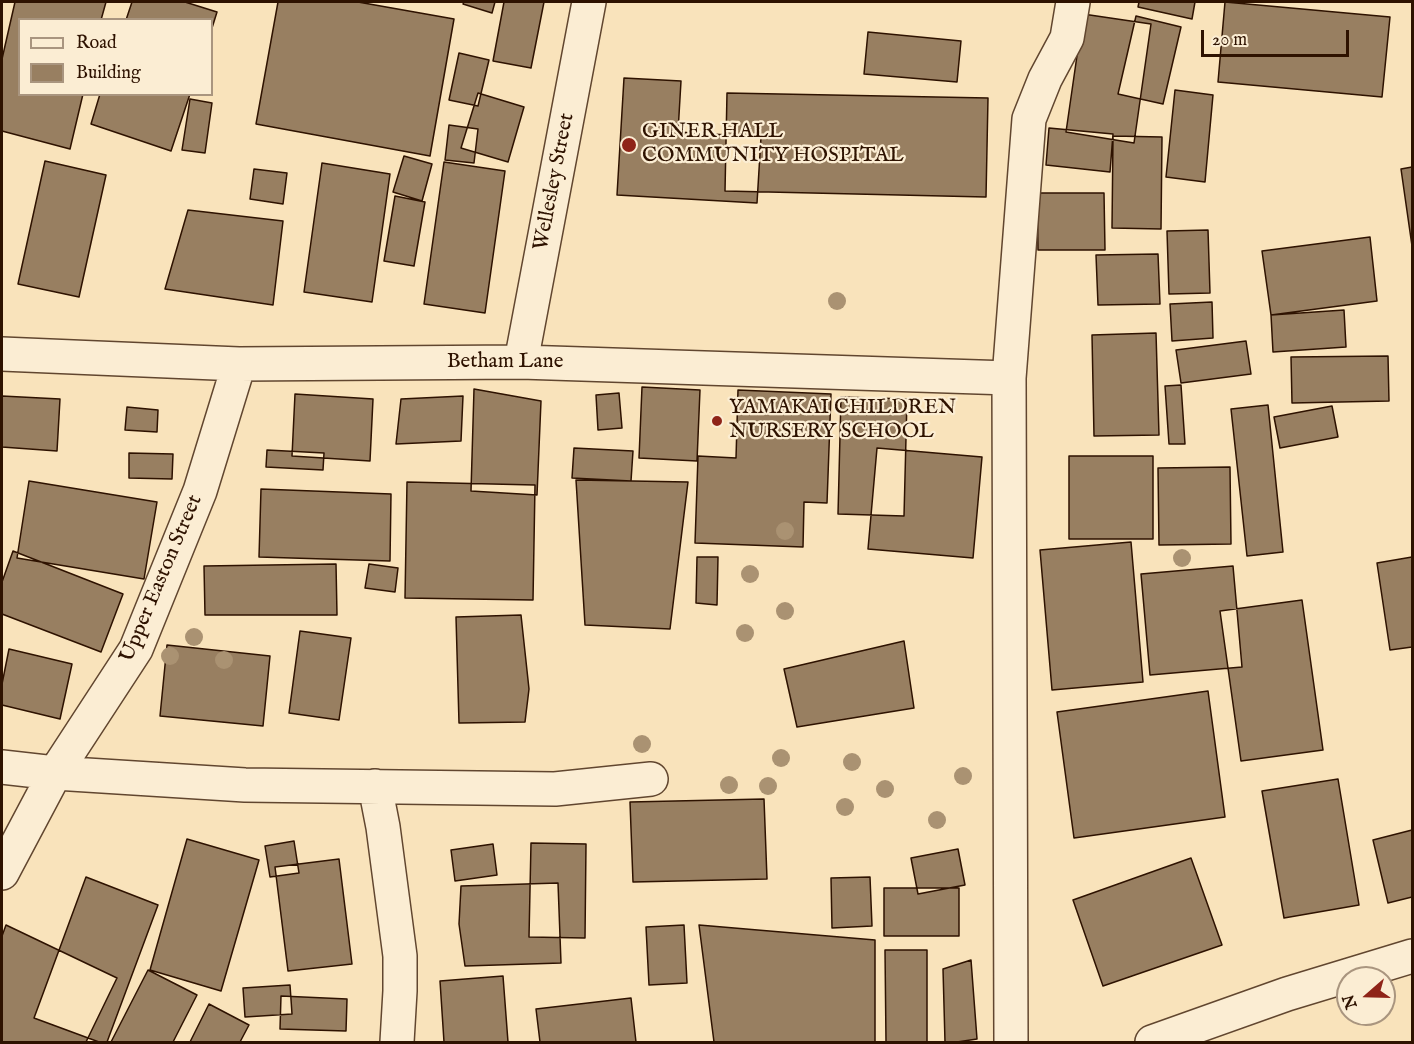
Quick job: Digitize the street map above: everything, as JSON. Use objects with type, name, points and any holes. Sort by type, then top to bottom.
[{"type":"street","name":"Wellesley Street","points":[[521,362],[589,2]]},
{"type":"street","points":[[1011,1042],[1009,378],[1029,119],[1067,38],[1073,2]]},
{"type":"street","name":"Betham Lane","points":[[2,354],[239,364],[521,362],[1009,378]]},
{"type":"street","name":"Upper Easton Street","points":[[2,873],[55,773],[136,649],[200,491],[239,364]]},
{"type":"street","points":[[2,767],[55,773],[245,785],[555,789],[651,779]]},
{"type":"street","points":[[375,786],[383,827],[400,956],[397,1042]]},
{"type":"street","points":[[1152,1042],[1287,994],[1413,957]]},
{"type":"building","points":[[15,2],[106,2],[102,18],[18,18],[18,96],[83,96],[70,149],[2,131],[2,59]]},
{"type":"building","points":[[132,2],[185,2],[217,12],[213,25],[213,18],[127,18]]},
{"type":"building","points":[[278,2],[358,2],[454,19],[430,156],[256,124]]},
{"type":"building","points":[[464,2],[495,2],[492,13],[463,4]]},
{"type":"building","points":[[504,2],[544,2],[531,68],[493,61]]},
{"type":"building","points":[[1139,2],[1195,2],[1192,19],[1138,7]]},
{"type":"building","points":[[1225,2],[1390,17],[1382,97],[1218,82]]},
{"type":"building","points":[[1083,14],[1151,24],[1134,143],[1066,132]]},
{"type":"building","points":[[1136,16],[1181,27],[1163,104],[1118,94]]},
{"type":"building","points":[[868,32],[961,41],[957,82],[864,74]]},
{"type":"building","points":[[459,53],[489,60],[478,106],[449,100]]},
{"type":"building","points":[[624,78],[681,81],[678,132],[761,137],[757,203],[617,195]]},
{"type":"building","points":[[1175,90],[1213,95],[1205,182],[1166,177]]},
{"type":"building","points":[[478,93],[524,107],[508,162],[461,148]]},
{"type":"building","points":[[727,93],[988,98],[986,197],[725,191]]},
{"type":"building","points":[[99,96],[189,96],[171,151],[91,124]]},
{"type":"building","points":[[190,99],[212,103],[205,153],[182,150]]},
{"type":"building","points":[[449,125],[478,129],[474,163],[445,160]]},
{"type":"building","points":[[1049,128],[1113,134],[1110,172],[1046,165]]},
{"type":"building","points":[[1113,136],[1162,137],[1161,229],[1112,228]]},
{"type":"building","points":[[404,156],[432,164],[422,201],[393,192]]},
{"type":"building","points":[[45,161],[106,175],[79,297],[18,284]]},
{"type":"building","points":[[444,162],[505,171],[485,313],[424,304]]},
{"type":"building","points":[[322,163],[390,174],[372,302],[304,292]]},
{"type":"building","points":[[1412,167],[1412,246],[1401,169]]},
{"type":"building","points":[[254,169],[287,173],[283,204],[250,199]]},
{"type":"building","points":[[1037,193],[1104,193],[1105,250],[1038,250]]},
{"type":"building","points":[[395,196],[425,202],[414,266],[384,261]]},
{"type":"building","points":[[188,210],[283,221],[273,305],[165,289]]},
{"type":"building","points":[[1208,230],[1210,293],[1169,294],[1167,231]]},
{"type":"building","points":[[1370,237],[1377,301],[1271,315],[1262,251]]},
{"type":"building","points":[[1158,254],[1160,304],[1098,305],[1096,255]]},
{"type":"building","points":[[1212,302],[1213,338],[1172,341],[1170,304]]},
{"type":"building","points":[[1344,310],[1346,347],[1273,352],[1271,315]]},
{"type":"building","points":[[1156,333],[1159,435],[1094,436],[1092,335]]},
{"type":"building","points":[[1246,341],[1251,374],[1181,383],[1176,350]]},
{"type":"building","points":[[1388,356],[1389,401],[1292,403],[1291,357]]},
{"type":"building","points":[[1181,385],[1185,444],[1169,444],[1165,386]]},
{"type":"building","points":[[642,387],[700,390],[697,461],[639,458]]},
{"type":"building","points":[[474,389],[541,401],[537,495],[471,491]]},
{"type":"building","points":[[738,390],[831,394],[827,503],[804,502],[803,547],[695,543],[698,456],[736,458]]},
{"type":"building","points":[[619,393],[622,428],[598,430],[596,395]]},
{"type":"building","points":[[295,394],[373,399],[370,461],[292,456]]},
{"type":"building","points":[[2,396],[60,399],[57,451],[2,447]]},
{"type":"building","points":[[463,396],[461,441],[396,444],[401,399]]},
{"type":"building","points":[[841,397],[907,399],[904,516],[838,514]]},
{"type":"building","points":[[1268,405],[1283,552],[1247,556],[1231,409]]},
{"type":"building","points":[[1332,406],[1338,437],[1280,448],[1274,417]]},
{"type":"building","points":[[127,407],[158,410],[157,432],[125,430]]},
{"type":"building","points":[[574,448],[633,451],[631,481],[572,478]]},
{"type":"building","points":[[877,448],[982,457],[973,558],[868,549]]},
{"type":"building","points":[[267,450],[324,453],[323,470],[266,467]]},
{"type":"building","points":[[129,453],[173,454],[172,479],[129,478]]},
{"type":"building","points":[[1069,456],[1153,456],[1153,539],[1069,539]]},
{"type":"building","points":[[1230,467],[1231,544],[1159,545],[1158,468]]},
{"type":"building","points":[[576,480],[688,482],[670,629],[585,625]]},
{"type":"building","points":[[29,481],[157,502],[144,579],[17,558]]},
{"type":"building","points":[[407,482],[535,485],[533,600],[405,598]]},
{"type":"building","points":[[261,489],[391,494],[390,561],[259,557]]},
{"type":"building","points":[[1131,542],[1143,682],[1052,690],[1040,550]]},
{"type":"building","points":[[13,551],[123,594],[101,652],[2,614],[2,582]]},
{"type":"building","points":[[697,557],[718,557],[717,605],[696,603]]},
{"type":"building","points":[[1412,557],[1412,647],[1390,650],[1377,563]]},
{"type":"building","points":[[336,564],[337,615],[205,615],[204,566]]},
{"type":"building","points":[[369,564],[398,568],[395,592],[365,588]]},
{"type":"building","points":[[1233,566],[1242,667],[1150,675],[1141,574]]},
{"type":"building","points":[[1302,600],[1323,750],[1241,761],[1220,611]]},
{"type":"building","points":[[521,615],[529,689],[525,722],[459,723],[456,617]]},
{"type":"building","points":[[300,631],[351,638],[339,720],[289,713]]},
{"type":"building","points":[[904,641],[914,708],[797,727],[784,669]]},
{"type":"building","points":[[167,645],[270,656],[263,726],[160,716]]},
{"type":"building","points":[[9,649],[72,664],[60,719],[2,705],[2,684]]},
{"type":"building","points":[[1208,691],[1225,817],[1074,838],[1057,712]]},
{"type":"building","points":[[1338,779],[1359,905],[1284,918],[1262,791]]},
{"type":"building","points":[[764,799],[767,879],[633,882],[630,802]]},
{"type":"building","points":[[1412,830],[1412,897],[1388,903],[1373,840]]},
{"type":"building","points":[[187,839],[259,860],[221,991],[150,970]]},
{"type":"building","points":[[294,841],[299,873],[270,877],[265,846]]},
{"type":"building","points":[[531,843],[586,844],[585,938],[529,937]]},
{"type":"building","points":[[493,844],[497,875],[455,881],[451,850]]},
{"type":"building","points":[[958,849],[965,885],[918,894],[911,858]]},
{"type":"building","points":[[1191,858],[1222,945],[1103,986],[1073,900]]},
{"type":"building","points":[[339,859],[352,964],[288,971],[275,867]]},
{"type":"building","points":[[86,877],[158,905],[107,1042],[99,1042],[34,1018]]},
{"type":"building","points":[[870,877],[872,926],[832,928],[831,878]]},
{"type":"building","points":[[558,883],[561,963],[465,966],[459,924],[461,886]]},
{"type":"building","points":[[884,888],[959,888],[959,936],[884,936]]},
{"type":"building","points":[[6,925],[117,978],[86,1042],[2,1042],[2,936]]},
{"type":"building","points":[[684,925],[687,983],[649,985],[646,927]]},
{"type":"building","points":[[699,925],[875,940],[875,1042],[714,1042]]},
{"type":"building","points":[[885,950],[927,950],[927,1042],[886,1042]]},
{"type":"building","points":[[971,960],[977,1039],[945,1042],[943,969]]},
{"type":"building","points":[[148,970],[197,995],[173,1042],[111,1042]]},
{"type":"building","points":[[503,976],[508,1042],[444,1042],[440,981]]},
{"type":"building","points":[[290,985],[292,1014],[245,1017],[243,988]]},
{"type":"building","points":[[281,996],[347,999],[346,1031],[280,1029]]},
{"type":"building","points":[[631,998],[636,1042],[540,1042],[536,1009]]},
{"type":"building","points":[[209,1004],[249,1025],[240,1042],[190,1042]]},
{"type":"place","name":"GINER HALL COMMUNITY HOSPITAL","points":[[629,145]]},
{"type":"place","name":"YAMAKAI CHILDREN NURSERY SCHOOL","points":[[717,421]]}]
